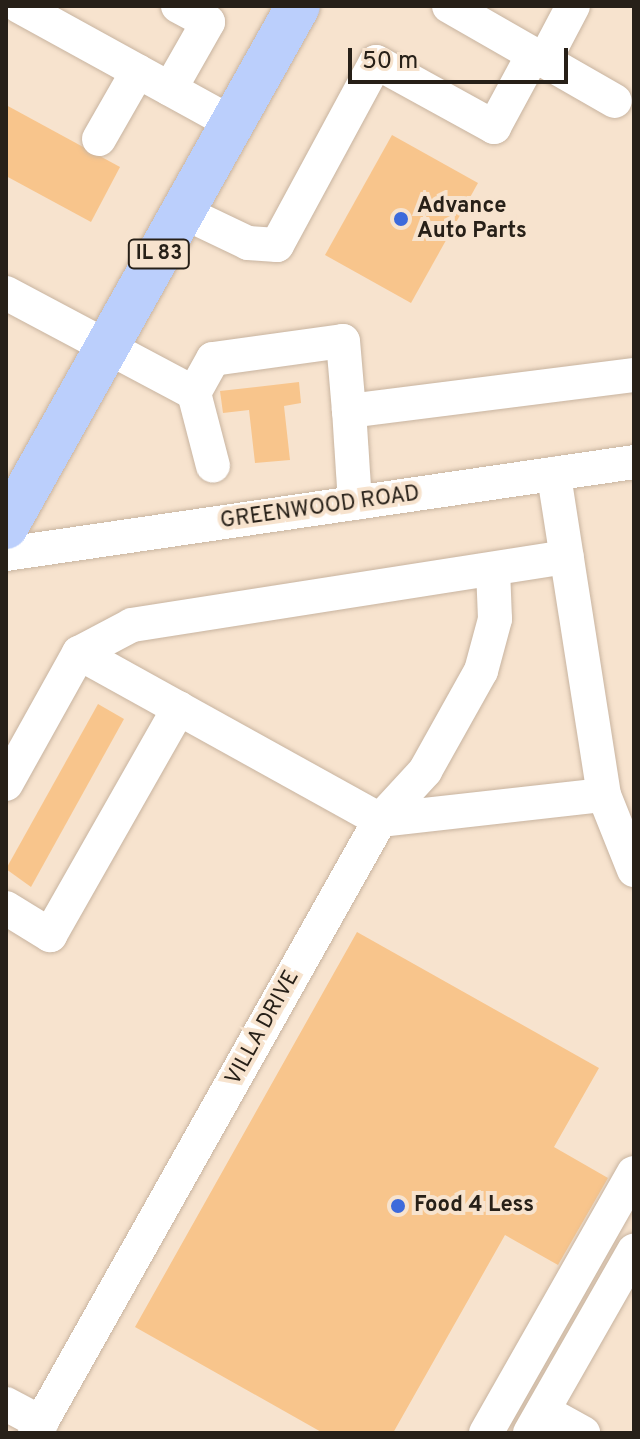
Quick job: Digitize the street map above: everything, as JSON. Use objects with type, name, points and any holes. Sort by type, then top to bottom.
[{"type":"main road","name":"IL 83","points":[[6,527],[298,6]]},
{"type":"street","points":[[19,6],[232,123]]},
{"type":"street","points":[[170,89],[208,22],[178,6]]},
{"type":"street","points":[[449,6],[615,101]]},
{"type":"street","points":[[183,212],[248,243],[277,245],[376,62],[494,127],[573,6]]},
{"type":"street","points":[[99,139],[138,71]]},
{"type":"street","points":[[6,293],[194,393]]},
{"type":"street","points":[[213,466],[194,393],[213,359],[343,341],[355,503]]},
{"type":"street","points":[[349,411],[634,375]]},
{"type":"street","name":"GREENWOOD ROAD","points":[[6,554],[634,462]]},
{"type":"street","points":[[554,474],[604,795],[634,870]]},
{"type":"street","points":[[6,784],[79,653],[132,625],[567,557]]},
{"type":"street","name":"VILLA DRIVE","points":[[38,1428],[380,820],[425,771],[481,671],[495,619],[493,569]]},
{"type":"street","points":[[79,653],[380,820],[604,795]]},
{"type":"street","points":[[6,908],[50,935],[179,708]]},
{"type":"street","points":[[486,1433],[634,1173]]},
{"type":"street","points":[[583,1433],[537,1422],[634,1251]]},
{"type":"street","points":[[6,1404],[38,1428]]},
{"type":"building","points":[[6,105],[120,167],[91,222],[6,176]]},
{"type":"building","name":"Advance Auto Parts","points":[[392,135],[478,183],[411,303],[325,255]]},
{"type":"building","points":[[299,382],[301,403],[284,406],[290,460],[255,463],[249,410],[223,413],[220,391]]},
{"type":"building","points":[[98,704],[124,719],[31,887],[6,869]]},
{"type":"building","name":"Food 4 Less","points":[[357,932],[599,1068],[554,1147],[608,1178],[558,1265],[505,1235],[393,1433],[323,1433],[135,1327]]},
{"type":"place","name":"Advance Auto Parts","points":[[401,219]]},
{"type":"place","name":"Food 4 Less","points":[[398,1206]]}]
